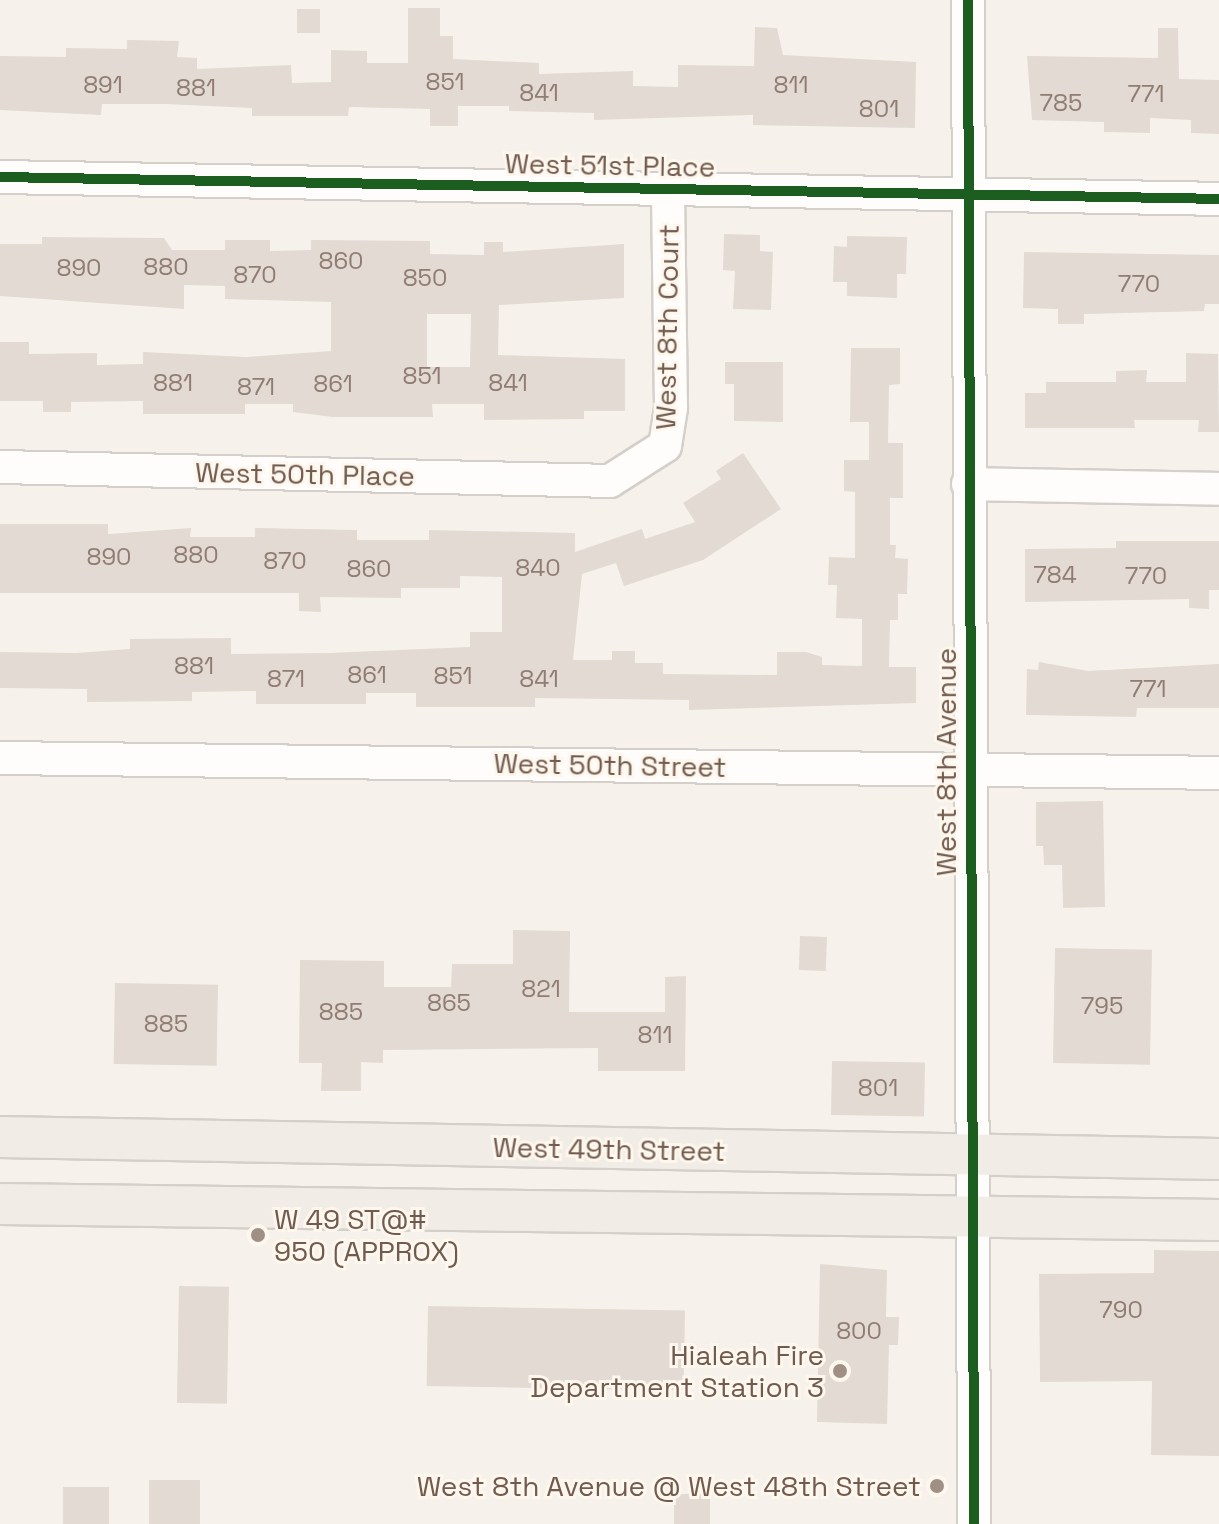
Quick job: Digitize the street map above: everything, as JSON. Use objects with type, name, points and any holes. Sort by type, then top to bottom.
[{"type":"main road","name":"West 49th Street","points":[[0,1137],[1219,1159]]},
{"type":"main road","points":[[86,1205],[88,1139]]},
{"type":"main road","points":[[529,1210],[531,1198],[564,1164],[669,1162],[717,1151]]},
{"type":"main road","points":[[0,1204],[1219,1220]]},
{"type":"street","name":"West 8th Avenue","points":[[968,0],[965,196],[974,1524]]},
{"type":"street","name":"West 51st Place","points":[[0,177],[1219,199]]},
{"type":"street","name":"West 8th Court","points":[[610,481],[665,446],[671,407],[668,190]]},
{"type":"street","name":"West 50th Place","points":[[0,467],[610,481]]},
{"type":"street","points":[[968,484],[1219,489]]},
{"type":"street","name":"West 50th Street","points":[[0,758],[1219,773]]},
{"type":"building","points":[[408,8],[440,8],[440,36],[453,36],[453,59],[539,63],[539,74],[633,71],[633,86],[678,87],[678,65],[754,66],[755,27],[777,28],[783,55],[916,62],[915,128],[753,125],[753,115],[594,120],[594,113],[509,111],[509,106],[458,106],[458,126],[430,126],[430,109],[349,107],[348,116],[252,116],[252,108],[166,104],[102,104],[101,115],[0,110],[0,56],[66,57],[66,48],[127,49],[127,40],[179,41],[177,57],[197,58],[197,69],[291,65],[292,83],[331,82],[331,50],[367,51],[367,63],[408,63]]},
{"type":"building","points":[[297,9],[320,9],[320,33],[297,33]]},
{"type":"building","points":[[1158,28],[1178,28],[1179,79],[1219,80],[1219,134],[1191,133],[1191,120],[1150,118],[1150,133],[1104,132],[1104,122],[1032,120],[1027,56],[1158,58]]},
{"type":"building","points":[[724,234],[760,235],[760,251],[773,252],[771,310],[733,309],[735,271],[723,270]]},
{"type":"building","points":[[847,236],[907,237],[906,274],[897,274],[897,298],[847,296],[847,282],[833,282],[834,246],[847,247]]},
{"type":"building","points":[[42,237],[164,238],[172,250],[225,250],[225,240],[270,240],[270,251],[311,250],[311,240],[430,241],[430,254],[484,255],[484,242],[503,242],[503,252],[624,244],[624,298],[499,305],[498,355],[625,359],[625,411],[584,411],[584,419],[484,420],[484,404],[432,404],[433,417],[333,417],[293,412],[293,404],[245,404],[245,414],[143,414],[143,401],[71,402],[71,412],[43,412],[43,401],[0,401],[0,342],[29,342],[29,354],[97,353],[97,365],[143,364],[143,352],[247,357],[331,351],[331,302],[225,299],[225,286],[184,285],[184,309],[0,296],[0,244],[42,244]],"holes":[[[427,314],[471,314],[470,367],[427,367]]]},
{"type":"building","points":[[1024,252],[1219,255],[1219,304],[1205,304],[1204,311],[1084,314],[1084,324],[1058,324],[1058,309],[1023,308]]},
{"type":"building","points":[[851,348],[900,348],[900,384],[889,385],[888,443],[903,443],[903,498],[890,498],[890,545],[896,545],[895,558],[908,559],[907,594],[898,594],[898,620],[890,620],[889,667],[916,667],[916,703],[689,710],[689,700],[535,698],[535,707],[416,707],[416,693],[366,693],[366,704],[256,704],[256,691],[192,692],[192,701],[87,702],[87,689],[0,688],[0,652],[76,653],[130,649],[130,639],[231,638],[231,654],[470,647],[470,632],[502,632],[502,577],[460,576],[460,588],[401,588],[401,598],[320,597],[321,612],[299,611],[299,593],[0,593],[0,524],[108,524],[108,534],[191,528],[190,537],[255,537],[255,528],[357,530],[357,540],[429,540],[429,530],[575,533],[575,552],[642,529],[645,539],[695,522],[683,503],[721,479],[716,471],[743,453],[781,509],[703,560],[624,586],[616,563],[582,574],[573,660],[612,660],[612,651],[635,651],[635,663],[663,663],[663,674],[777,675],[777,652],[806,652],[822,657],[822,665],[862,666],[862,619],[836,618],[837,585],[828,585],[829,557],[855,558],[855,492],[844,491],[844,460],[869,460],[869,422],[850,422]]},
{"type":"building","points":[[1186,353],[1218,354],[1219,432],[1198,432],[1199,420],[1134,420],[1135,428],[1025,428],[1025,393],[1046,393],[1046,382],[1116,382],[1116,371],[1147,370],[1146,382],[1186,382]]},
{"type":"building","points":[[725,362],[783,362],[783,422],[734,421],[734,384],[725,384]]},
{"type":"building","points":[[1116,541],[1219,541],[1219,590],[1209,590],[1209,609],[1189,608],[1189,599],[1025,602],[1025,549],[1116,548]]},
{"type":"building","points":[[1039,662],[1088,671],[1219,664],[1219,708],[1137,708],[1136,717],[1026,715],[1027,669],[1038,670]]},
{"type":"building","points":[[1103,801],[1105,907],[1063,908],[1062,865],[1044,865],[1043,846],[1036,846],[1036,802]]},
{"type":"building","points":[[513,930],[570,931],[569,1012],[665,1012],[665,977],[686,976],[685,1071],[598,1071],[598,1048],[383,1050],[383,1063],[361,1062],[361,1091],[321,1091],[322,1063],[299,1063],[300,960],[384,961],[384,987],[451,987],[452,964],[513,964]]},
{"type":"building","points":[[800,936],[827,937],[826,971],[799,970]]},
{"type":"building","points":[[1055,948],[1152,950],[1150,1065],[1053,1063]]},
{"type":"building","points":[[115,983],[218,985],[217,1066],[114,1064]]},
{"type":"building","points":[[832,1061],[925,1063],[924,1117],[831,1115]]},
{"type":"building","points":[[1154,1250],[1219,1251],[1219,1456],[1151,1455],[1152,1381],[1040,1382],[1039,1274],[1154,1273]]},
{"type":"building","points":[[820,1264],[887,1270],[886,1317],[899,1317],[898,1345],[889,1345],[887,1424],[817,1422]]},
{"type":"building","points":[[179,1286],[229,1287],[227,1404],[177,1403]]},
{"type":"building","points":[[428,1306],[685,1310],[684,1390],[427,1386]]},
{"type":"building","points":[[149,1480],[200,1480],[200,1524],[149,1524]]},
{"type":"building","points":[[63,1487],[109,1487],[109,1524],[63,1524]]},
{"type":"building","points":[[674,1494],[710,1494],[710,1524],[674,1524]]},
{"type":"cycle path","points":[[968,0],[974,1524]]},
{"type":"cycle path","points":[[0,177],[1219,199]]},
{"type":"place","name":"W 49 ST@# 950 (APPROX)","points":[[258,1235]]},
{"type":"place","name":"Hialeah Fire Department Station 3","points":[[840,1371]]},
{"type":"place","name":"West 8th Avenue @ West 48th Street","points":[[937,1486]]}]
